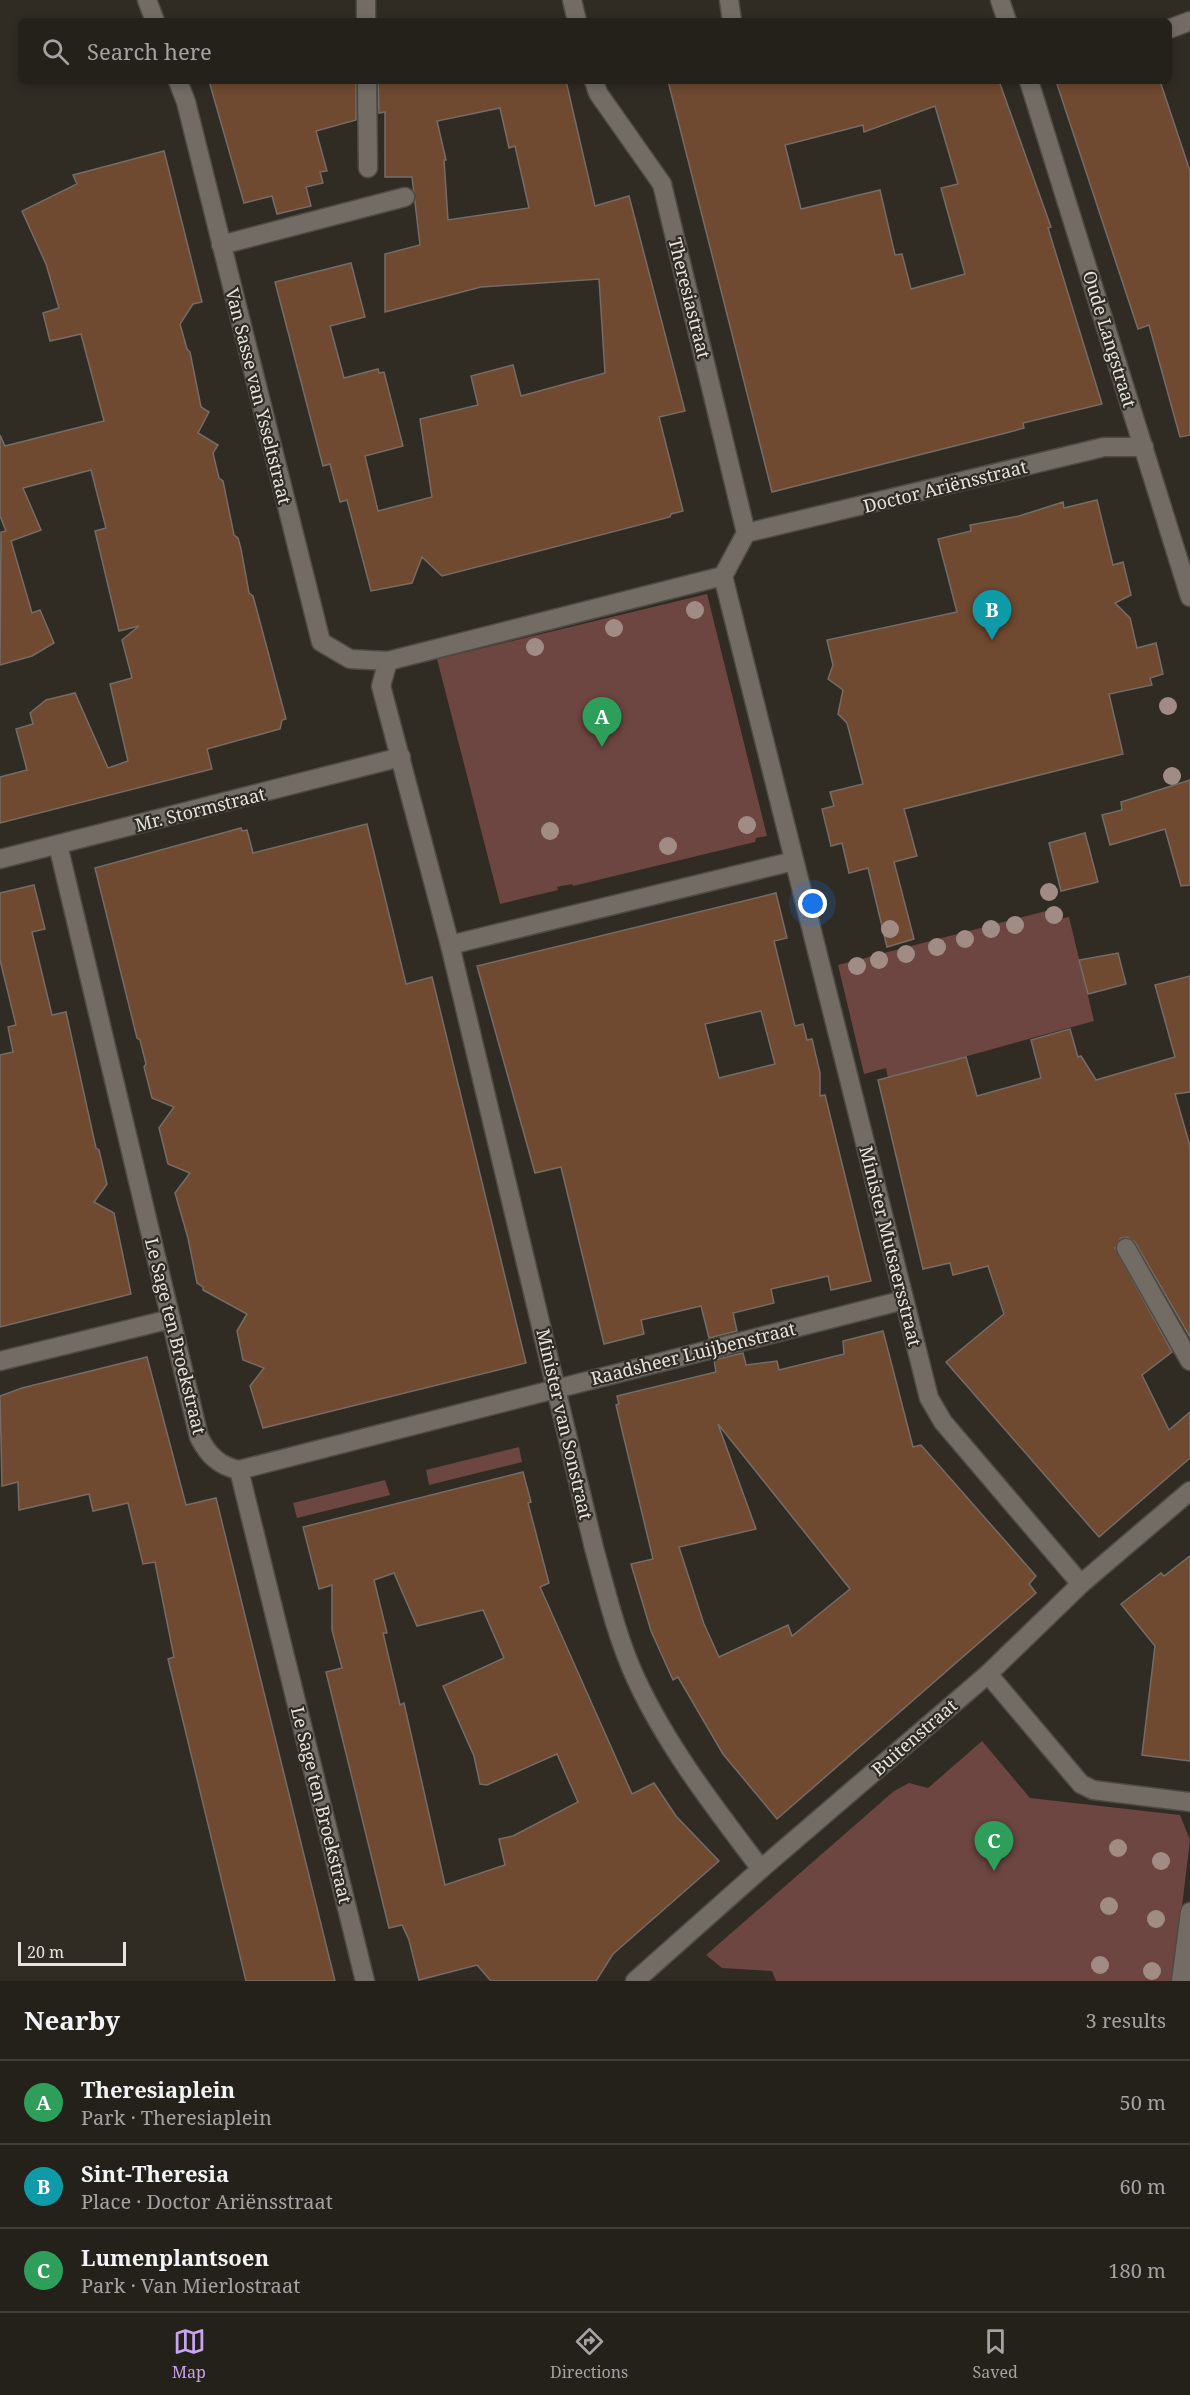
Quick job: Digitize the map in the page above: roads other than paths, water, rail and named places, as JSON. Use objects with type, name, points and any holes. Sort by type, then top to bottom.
[{"type":"street","points":[[147,0],[154,18]]},
{"type":"street","points":[[366,0],[366,18]]},
{"type":"street","points":[[572,0],[577,18]]},
{"type":"street","points":[[729,0],[732,18]]},
{"type":"street","points":[[1000,0],[1006,18]]},
{"type":"street","points":[[1172,27],[1190,21]]},
{"type":"street","name":"Van Sasse van Ysseltstraat","points":[[179,84],[186,102],[321,642],[350,659],[388,661],[723,576]]},
{"type":"street","points":[[367,84],[368,168]]},
{"type":"street","name":"Theresiastraat","points":[[595,84],[598,93],[662,184],[746,533]]},
{"type":"street","name":"Oude Langstraat","points":[[1030,84],[1190,597]]},
{"type":"street","points":[[221,245],[405,197]]},
{"type":"street","name":"Doctor Ariënsstraat","points":[[746,533],[1104,447],[1144,447]]},
{"type":"street","points":[[723,576],[746,533]]},
{"type":"street","name":"Minister Mutsaersstraat","points":[[723,576],[904,1300],[934,1410],[1081,1584]]},
{"type":"street","name":"Minister van Sonstraat","points":[[388,661],[381,686],[450,945],[594,1548],[635,1677],[681,1760],[761,1869]]},
{"type":"street","name":"Mr. Stormstraat","points":[[0,859],[401,757]]},
{"type":"street","name":"Le Sage ten Broekstraat","points":[[58,845],[201,1442],[217,1462],[240,1470],[365,1981]]},
{"type":"street","points":[[450,945],[794,861]]},
{"type":"street","points":[[1126,1248],[1190,1361]]},
{"type":"street","name":"Raadsheer Luijbenstraat","points":[[240,1470],[556,1387],[904,1300]]},
{"type":"street","points":[[0,1361],[171,1319]]},
{"type":"street","name":"Buitenstraat","points":[[635,1981],[761,1869],[988,1674],[1081,1584],[1190,1491]]},
{"type":"street","points":[[988,1674],[1081,1784],[1093,1790],[1190,1802]]},
{"type":"street","points":[[1181,1981],[1190,1912]]},
{"type":"place","name":"Sint-Theresia","points":[[992,640]]},
{"type":"place","name":"Theresiaplein","points":[[602,747]]},
{"type":"place","name":"Lumenplantsoen","points":[[994,1871]]}]
